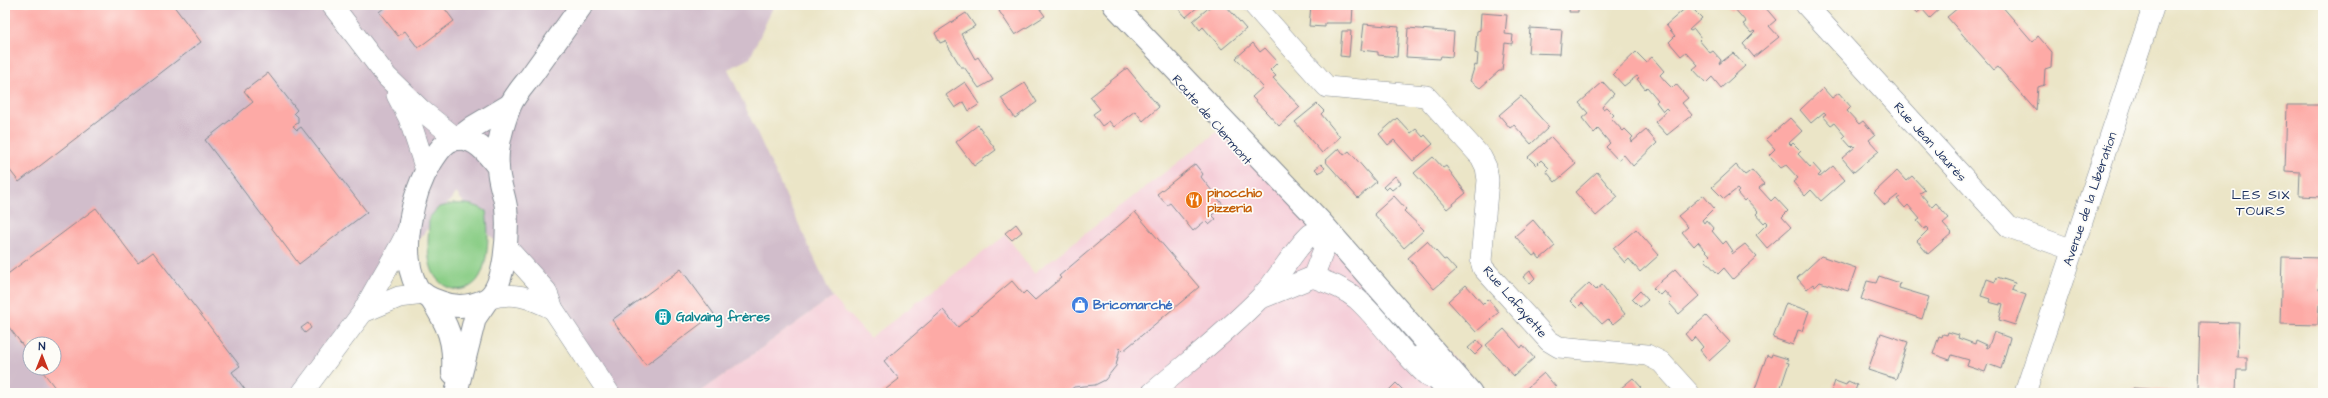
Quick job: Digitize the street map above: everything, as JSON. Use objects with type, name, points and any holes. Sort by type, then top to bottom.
[{"type":"main road","points":[[456,393],[475,318],[497,284],[504,266],[506,247],[506,206],[498,167],[502,132],[510,105],[582,5]]},
{"type":"main road","name":"Route de Clermont","points":[[1113,5],[1322,235],[1471,393]]},
{"type":"main road","points":[[456,393],[451,337],[446,322],[428,297],[418,287],[411,267],[409,228],[417,190],[426,170],[440,149],[448,142],[457,139],[473,127],[510,105]]},
{"type":"main road","points":[[457,139],[471,141],[484,149],[498,167]]},
{"type":"main road","name":"Route de Clermont","points":[[1322,235],[1449,393]]},
{"type":"main road","points":[[428,297],[455,307],[476,304],[488,299]]},
{"type":"street","points":[[332,5],[387,77],[421,110],[457,139]]},
{"type":"street","name":"Rue Lafayette","points":[[1254,5],[1327,86],[1426,96],[1481,157],[1486,167],[1488,180],[1481,261],[1483,268],[1549,341],[1559,347],[1655,358],[1689,393]]},
{"type":"street","name":"Rue Jean Jaurès","points":[[1806,5],[2008,227],[2073,250]]},
{"type":"street","name":"Avenue de la Libération","points":[[2025,393],[2154,5]]},
{"type":"street","points":[[387,77],[409,118],[426,170]]},
{"type":"street","points":[[302,393],[363,312],[376,284],[396,256],[409,228]]},
{"type":"street","points":[[1260,299],[1313,277],[1322,235]]},
{"type":"street","points":[[1152,393],[1260,299],[1283,271],[1304,241],[1322,235]]},
{"type":"street","points":[[506,247],[546,291],[553,309],[609,393]]},
{"type":"street","name":"Route de Clermont","points":[[1313,277],[1339,287],[1357,300],[1415,365],[1449,393]]},
{"type":"street","points":[[488,299],[501,294],[513,294],[536,300],[553,309]]},
{"type":"street","points":[[363,312],[398,297],[428,297]]},
{"type":"shaded area","points":[[5,5],[774,5],[750,58],[728,69],[832,297],[699,393],[617,393],[456,193],[296,393],[5,393]]},
{"type":"shaded area","points":[[1230,122],[1488,393],[699,393],[832,297],[870,338],[1006,235],[1034,273]]},
{"type":"green space","points":[[453,204],[474,205],[486,211],[487,219],[487,250],[482,272],[477,281],[463,289],[447,287],[440,283],[435,276],[429,261],[429,218],[439,207]]},
{"type":"building","points":[[5,5],[173,5],[201,42],[19,182],[5,164]]},
{"type":"building","points":[[383,5],[442,5],[454,21],[418,48],[405,31],[398,36],[379,12],[385,7]]},
{"type":"building","points":[[1007,5],[1037,5],[1045,16],[1015,35],[999,11]]},
{"type":"building","points":[[1175,5],[1200,5],[1186,17]]},
{"type":"building","points":[[1212,5],[1228,5],[1227,7],[1246,29],[1222,49],[1203,27],[1200,30],[1193,21]]},
{"type":"building","points":[[1311,5],[1353,6],[1352,23],[1325,23],[1325,27],[1309,26]]},
{"type":"building","points":[[1570,5],[1578,5],[1578,12],[1569,12]]},
{"type":"building","points":[[1689,5],[1702,18],[1689,30],[1691,31],[1694,29],[1701,38],[1699,40],[1710,53],[1713,51],[1721,60],[1719,64],[1733,53],[1745,66],[1721,88],[1712,77],[1706,83],[1693,69],[1698,65],[1686,52],[1681,56],[1669,42],[1675,36],[1666,25]]},
{"type":"building","points":[[1727,5],[1754,5],[1759,10],[1764,6],[1776,20],[1769,26],[1779,37],[1754,57],[1743,44],[1755,32],[1754,31],[1751,33],[1743,24],[1746,22],[1734,8],[1732,10]]},
{"type":"building","points":[[1908,5],[1944,5],[1930,18],[1922,9],[1917,13]]},
{"type":"building","points":[[1957,5],[2001,5],[2033,42],[2038,36],[2052,52],[2051,67],[2045,69],[2044,85],[2038,87],[2036,111],[1998,67],[1994,70],[1947,17],[1959,7]]},
{"type":"building","points":[[966,13],[975,26],[961,34],[975,59],[978,57],[993,80],[979,88],[964,67],[961,67],[945,41],[940,43],[935,33]]},
{"type":"building","points":[[1481,13],[1507,15],[1505,34],[1513,35],[1512,44],[1505,43],[1502,71],[1499,71],[1480,88],[1470,81],[1475,65],[1477,66],[1478,54],[1475,53],[1477,31],[1480,30]]},
{"type":"building","points":[[1364,24],[1399,27],[1397,57],[1378,55],[1378,52],[1361,50]]},
{"type":"building","points":[[1408,28],[1454,32],[1452,57],[1441,56],[1440,59],[1406,57]]},
{"type":"building","points":[[1530,28],[1562,30],[1560,54],[1528,53]]},
{"type":"building","points":[[1342,31],[1351,31],[1349,57],[1340,56]]},
{"type":"building","points":[[1253,43],[1260,52],[1265,48],[1278,62],[1270,70],[1276,76],[1273,78],[1300,107],[1279,126],[1252,97],[1263,87],[1236,58]]},
{"type":"building","points":[[1636,52],[1646,62],[1652,57],[1664,71],[1660,75],[1666,82],[1672,88],[1676,84],[1688,98],[1682,103],[1692,115],[1667,135],[1655,122],[1668,110],[1666,108],[1663,111],[1656,102],[1658,100],[1647,87],[1645,89],[1637,79],[1639,78],[1637,76],[1624,86],[1613,74]]},
{"type":"building","points":[[1127,68],[1159,107],[1143,121],[1135,111],[1114,127],[1109,121],[1102,126],[1093,114],[1100,109],[1090,97]]},
{"type":"building","points":[[268,73],[297,110],[294,113],[298,117],[298,123],[293,126],[297,130],[301,127],[367,212],[299,264],[205,140],[253,102],[244,91]]},
{"type":"building","points":[[965,82],[980,104],[969,111],[964,102],[955,108],[946,95]]},
{"type":"building","points":[[1603,82],[1614,94],[1602,107],[1603,109],[1606,107],[1614,115],[1611,118],[1623,131],[1625,129],[1633,137],[1631,139],[1632,142],[1646,130],[1657,143],[1633,166],[1624,155],[1618,160],[1606,147],[1610,143],[1598,129],[1594,133],[1582,118],[1588,113],[1579,103]]},
{"type":"building","points":[[1025,83],[1037,102],[1015,118],[1001,98]]},
{"type":"building","points":[[1823,88],[1832,98],[1839,93],[1851,107],[1847,111],[1859,124],[1863,121],[1875,135],[1869,140],[1879,151],[1854,172],[1842,158],[1855,147],[1853,145],[1851,147],[1843,138],[1845,136],[1834,123],[1831,125],[1823,116],[1826,114],[1824,112],[1811,123],[1800,110]]},
{"type":"building","points":[[1521,96],[1549,127],[1531,144],[1514,125],[1510,128],[1499,115]]},
{"type":"building","points":[[1317,104],[1324,111],[1321,114],[1340,137],[1322,153],[1295,122]]},
{"type":"building","points":[[2287,105],[2323,105],[2323,197],[2299,196],[2300,172],[2285,171]]},
{"type":"building","points":[[1397,118],[1411,133],[1416,129],[1423,137],[1425,135],[1433,144],[1413,161],[1394,140],[1388,145],[1379,134]]},
{"type":"building","points":[[1790,118],[1802,131],[1789,143],[1791,145],[1793,143],[1801,151],[1798,154],[1810,167],[1813,164],[1821,173],[1818,176],[1820,177],[1833,166],[1845,180],[1821,201],[1811,190],[1805,196],[1793,182],[1798,178],[1786,165],[1781,168],[1769,155],[1775,149],[1766,139]]},
{"type":"building","points":[[978,125],[996,150],[974,166],[956,142]]},
{"type":"building","points":[[1551,137],[1576,164],[1555,182],[1546,171],[1549,168],[1541,160],[1536,165],[1528,157]]},
{"type":"building","points":[[1339,148],[1344,155],[1349,151],[1376,182],[1358,198],[1325,161]]},
{"type":"building","points":[[1433,157],[1443,168],[1446,166],[1466,193],[1447,209],[1414,173]]},
{"type":"building","points":[[1195,164],[1203,174],[1201,177],[1224,206],[1212,215],[1216,219],[1209,225],[1205,221],[1193,231],[1170,203],[1167,205],[1157,194]]},
{"type":"building","points":[[1321,164],[1325,168],[1319,173],[1315,169]]},
{"type":"building","points":[[1736,165],[1745,175],[1752,170],[1764,184],[1759,188],[1771,201],[1775,197],[1788,211],[1782,217],[1791,227],[1767,248],[1756,235],[1768,223],[1766,221],[1764,223],[1756,214],[1758,212],[1746,199],[1744,201],[1737,193],[1739,191],[1737,189],[1724,199],[1712,187]]},
{"type":"building","points":[[1897,171],[1906,181],[1912,176],[1925,190],[1920,193],[1932,207],[1936,203],[1949,218],[1943,223],[1952,233],[1928,254],[1917,241],[1929,229],[1927,227],[1924,229],[1917,221],[1920,219],[1908,205],[1905,208],[1897,199],[1900,197],[1898,195],[1885,205],[1874,193]]},
{"type":"building","points":[[1597,172],[1618,197],[1596,216],[1575,192]]},
{"type":"building","points":[[1395,176],[1401,183],[1392,190],[1389,187],[1386,190],[1383,187]]},
{"type":"building","points":[[1703,195],[1714,208],[1702,220],[1704,223],[1706,220],[1714,229],[1712,231],[1723,244],[1726,241],[1733,251],[1731,252],[1732,254],[1745,244],[1757,257],[1733,279],[1724,268],[1718,274],[1705,260],[1710,255],[1698,242],[1694,246],[1682,232],[1688,227],[1678,216]]},
{"type":"building","points":[[1394,196],[1406,209],[1404,211],[1424,230],[1404,248],[1374,214]]},
{"type":"building","points":[[96,208],[138,263],[153,252],[240,366],[232,372],[246,391],[244,393],[59,393],[46,376],[62,376],[62,336],[22,336],[22,344],[5,322],[5,276]]},
{"type":"building","name":"Bricomarché","points":[[1135,212],[1199,287],[1123,351],[1120,348],[1116,366],[1105,380],[1095,385],[1074,387],[1066,393],[881,393],[899,379],[884,361],[943,310],[958,327],[1012,281],[1023,294],[1026,291],[1035,300],[1061,278],[1059,276]]},
{"type":"building","points":[[1533,220],[1555,246],[1540,259],[1536,254],[1533,256],[1515,236]]},
{"type":"building","points":[[1016,224],[1022,232],[1012,240],[1005,233]]},
{"type":"building","points":[[1636,229],[1659,255],[1640,272],[1629,259],[1625,263],[1613,249]]},
{"type":"building","points":[[1427,241],[1444,260],[1446,259],[1456,270],[1434,289],[1408,258]]},
{"type":"building","points":[[1821,256],[1856,268],[1848,291],[1820,282],[1815,287],[1813,284],[1807,289],[1797,278]]},
{"type":"building","points":[[2282,257],[2321,258],[2319,290],[2323,291],[2323,305],[2319,305],[2318,325],[2280,324]]},
{"type":"building","name":"Galvaing frères","points":[[681,269],[714,314],[646,365],[612,320]]},
{"type":"building","points":[[1675,269],[1699,296],[1679,314],[1669,303],[1672,300],[1664,291],[1660,295],[1653,288]]},
{"type":"building","points":[[1530,271],[1535,278],[1529,284],[1523,277]]},
{"type":"building","points":[[1879,276],[1900,283],[1899,288],[1929,297],[1922,319],[1861,299],[1867,281],[1876,283]]},
{"type":"building","points":[[1997,277],[2015,283],[2012,290],[2026,295],[2015,325],[1999,320],[2003,304],[2000,303],[2000,305],[1989,302],[1990,299],[1981,296],[1987,279],[1995,282]]},
{"type":"building","points":[[1589,283],[1596,290],[1602,285],[1625,314],[1613,324],[1608,319],[1602,324],[1582,303],[1577,308],[1570,301]]},
{"type":"building","points":[[1466,285],[1483,304],[1488,299],[1499,312],[1476,332],[1448,301]]},
{"type":"building","points":[[1640,291],[1648,300],[1640,307],[1632,299]]},
{"type":"building","points":[[1786,303],[1809,311],[1802,331],[1798,330],[1793,345],[1773,338]]},
{"type":"building","points":[[1706,316],[1730,342],[1709,361],[1700,350],[1703,347],[1695,337],[1691,341],[1685,334]]},
{"type":"building","points":[[2200,322],[2239,323],[2237,357],[2247,357],[2247,370],[2237,370],[2236,391],[2198,389]]},
{"type":"building","points":[[308,323],[311,328],[305,333],[301,328]]},
{"type":"building","points":[[1504,329],[1521,348],[1523,345],[1534,358],[1514,376],[1486,345]]},
{"type":"building","points":[[1948,332],[1959,335],[1958,338],[1975,344],[1976,340],[1987,345],[1986,347],[1988,348],[1994,332],[2010,338],[2001,369],[1988,364],[1985,372],[1967,366],[1969,360],[1952,355],[1950,360],[1933,354],[1939,336],[1942,337],[1943,334],[1947,335]]},
{"type":"building","points":[[1881,333],[1908,342],[1896,379],[1868,370]]},
{"type":"building","points":[[1477,340],[1483,347],[1475,355],[1468,348]]},
{"type":"building","points":[[1772,354],[1788,359],[1786,362],[1789,363],[1779,393],[1754,392],[1767,355],[1771,357]]},
{"type":"building","points":[[1544,373],[1556,387],[1551,391],[1553,393],[1521,393]]},
{"type":"building","points":[[1633,378],[1641,387],[1635,393],[1615,393]]},
{"type":"building","points":[[1835,381],[1846,385],[1848,381],[1857,385],[1855,391],[1858,393],[1831,393]]},
{"type":"building","points":[[1396,383],[1406,393],[1386,393]]},
{"type":"building","points":[[2133,388],[2171,391],[2171,393],[2133,393]]},
{"type":"place","name":"pinocchio pizzeria","points":[[1194,200]]},
{"type":"place","name":"Bricomarché","points":[[1080,305]]},
{"type":"place","name":"Galvaing frères","points":[[663,317]]},
{"type":"district","name":"LES SIX TOURS","points":[[2261,204]]}]
